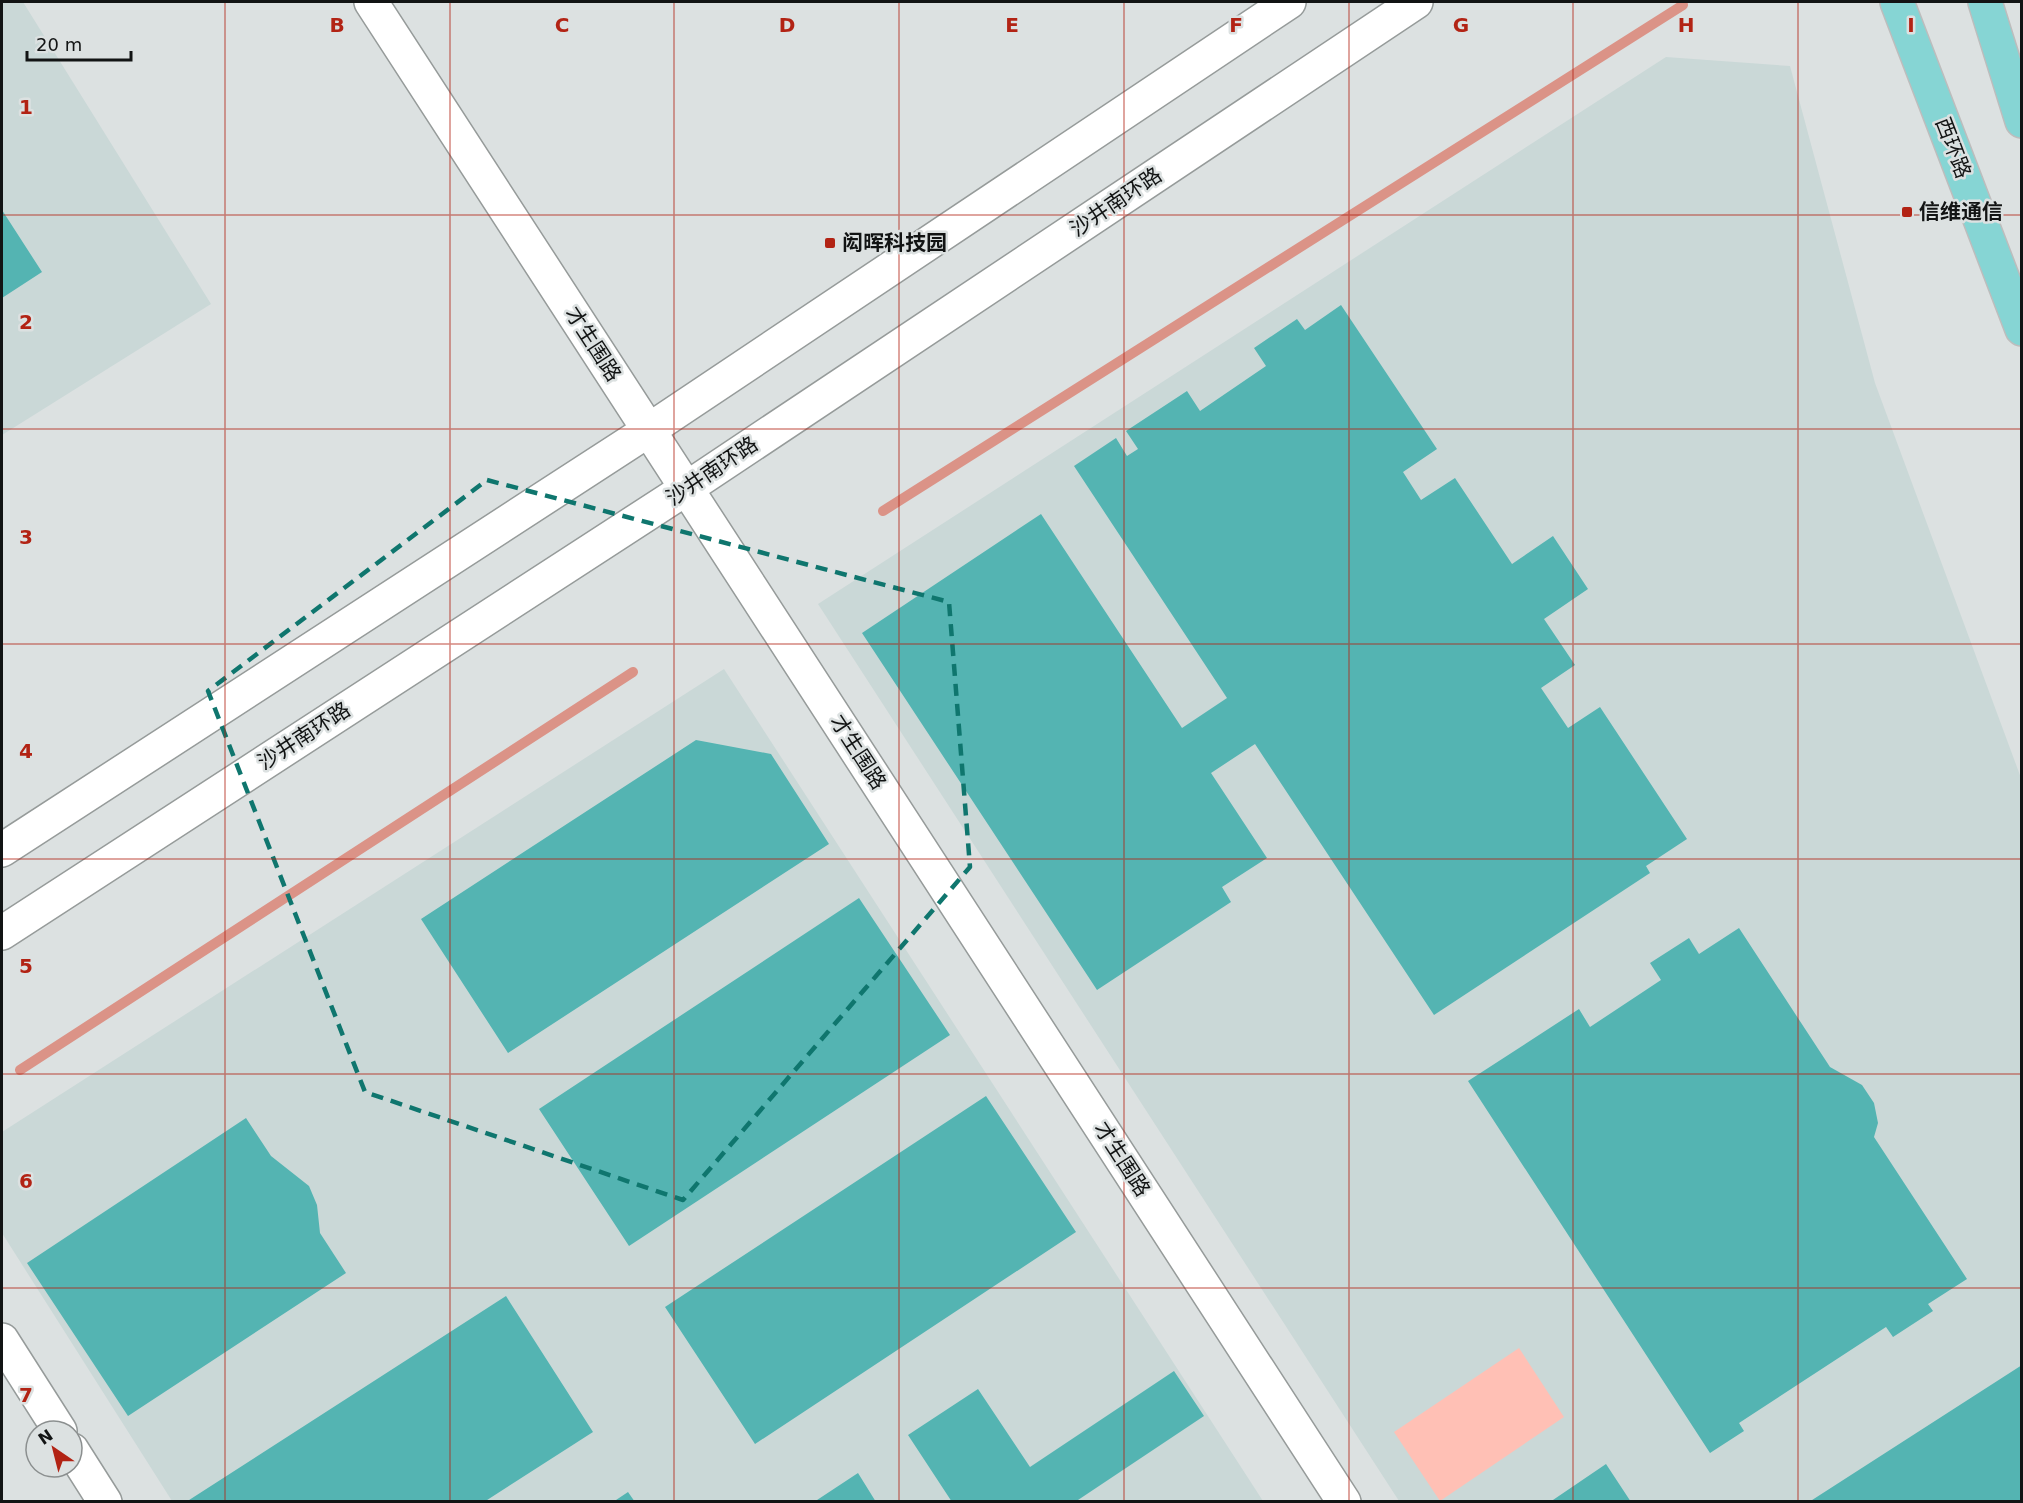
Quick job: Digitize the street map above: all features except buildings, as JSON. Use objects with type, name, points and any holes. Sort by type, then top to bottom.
[{"type":"main road","name":"才生围路","points":[[371,2],[1344,1502]]},
{"type":"main road","points":[[2,850],[650,430],[1289,2]]},
{"type":"main road","name":"沙井南环路","points":[[2,933],[687,488],[1416,2]]},
{"type":"main road","name":"西环路","points":[[1889,2],[1902,15],[2022,328]]},
{"type":"main road","points":[[1985,2],[2022,121]]},
{"type":"main road","points":[[2,1340],[52,1419]]},
{"type":"main road","points":[[84,1469],[105,1502]]},
{"type":"highlighted area","points":[[487,480],[949,602],[970,867],[683,1200],[365,1092],[208,691]]},
{"type":"shaded area","points":[[2,2],[23,2],[211,304],[2,435]]},
{"type":"shaded area","points":[[1666,57],[1790,66],[1875,383],[2021,778],[2021,1501],[1399,1501],[818,604]]},
{"type":"shaded area","points":[[724,669],[1263,1501],[172,1501],[2,1233],[2,1132]]},
{"type":"shaded area","points":[[1519,1348],[1564,1417],[1440,1501],[1394,1432]]},
{"type":"waterway","points":[[883,511],[1683,5]]},
{"type":"waterway","points":[[20,1070],[633,672]]},
{"type":"place","name":"信维通信","points":[[1907,212]]},
{"type":"place","name":"闳晖科技园","points":[[830,243]]}]
